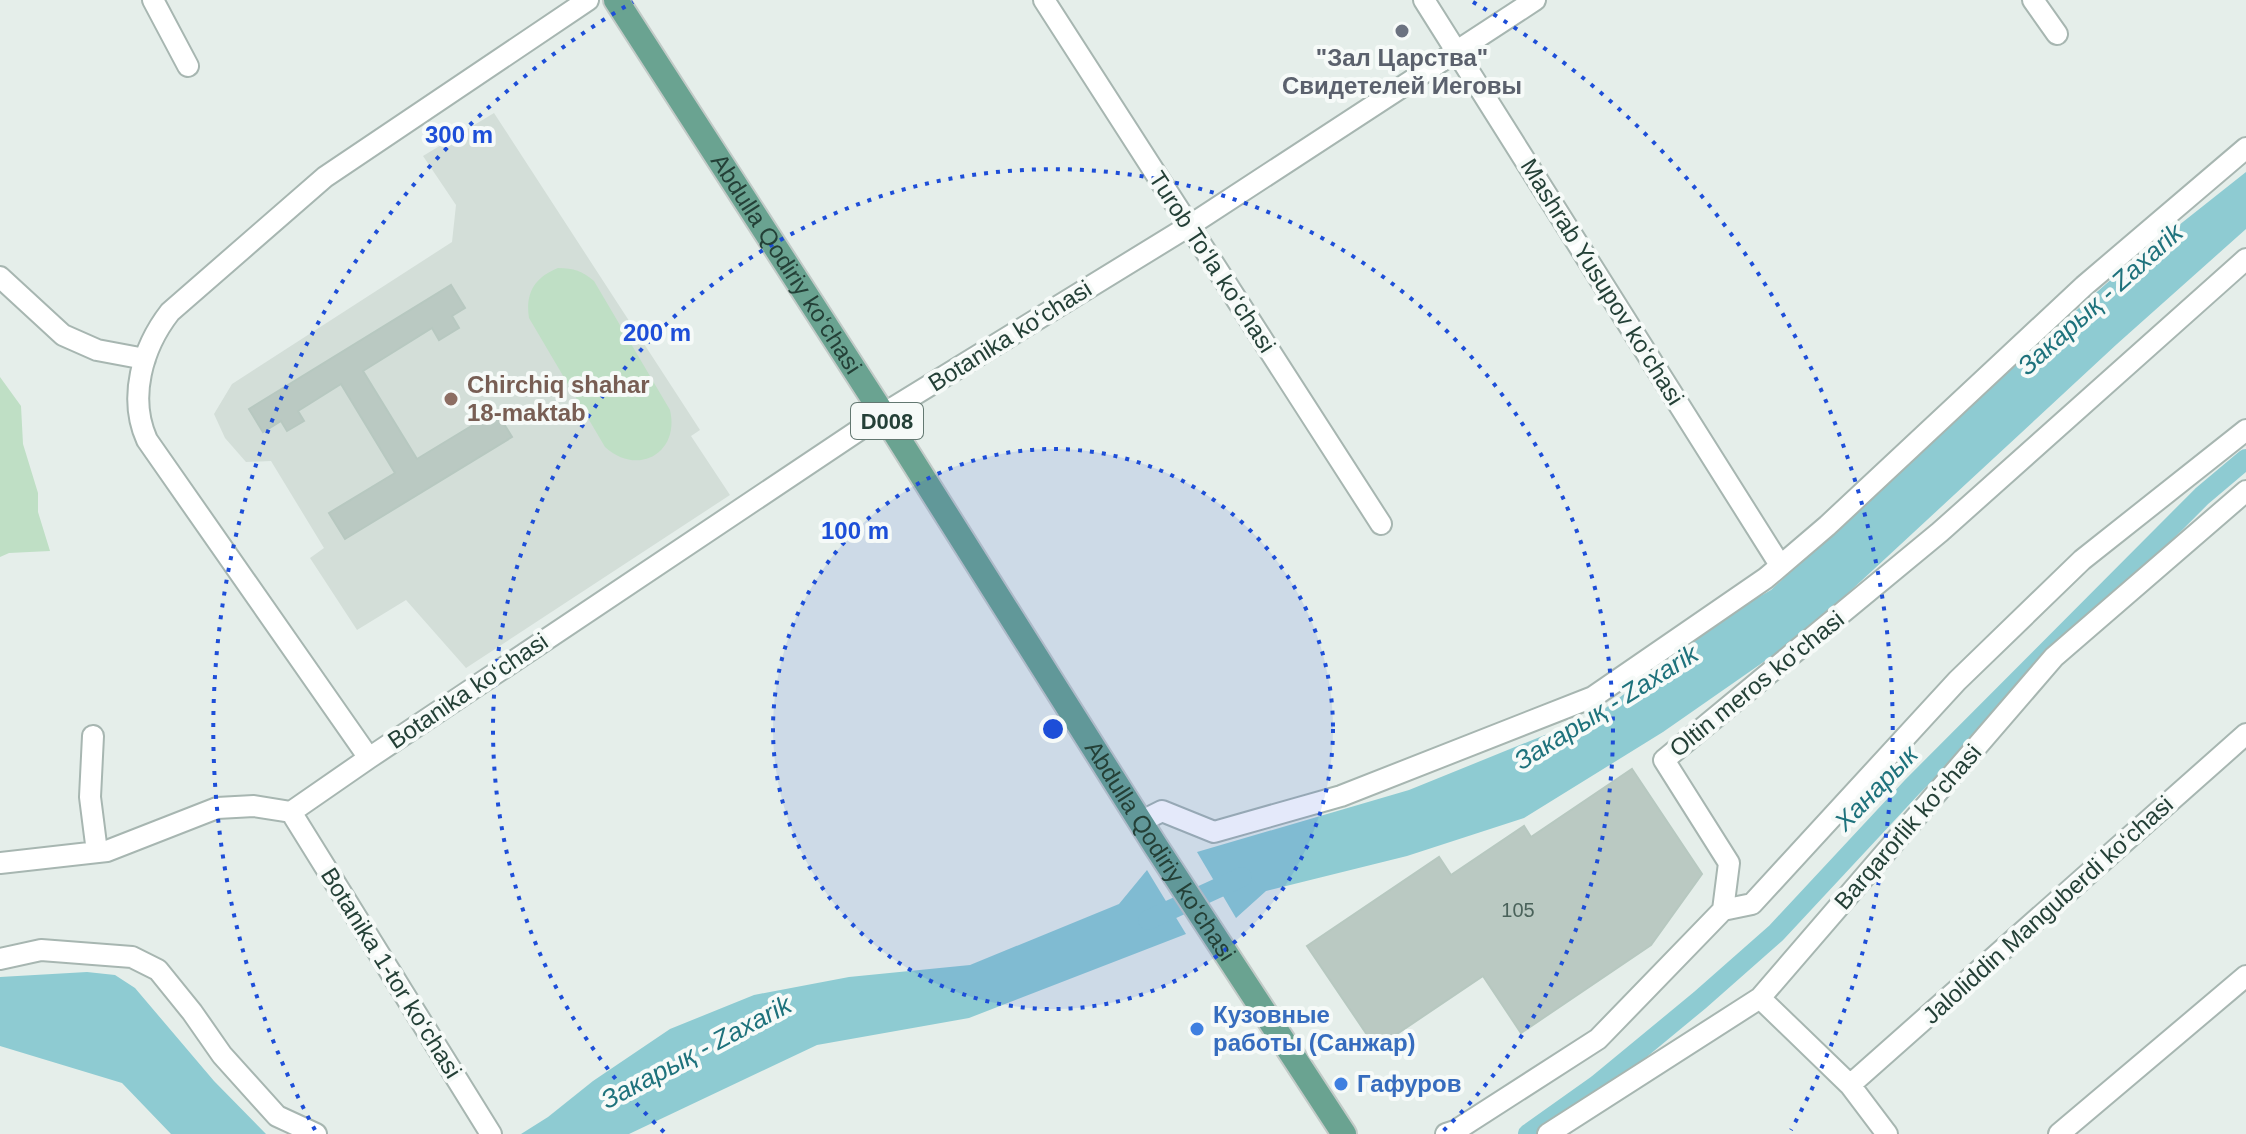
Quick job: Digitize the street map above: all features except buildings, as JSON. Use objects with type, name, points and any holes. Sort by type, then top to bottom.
[{"type":"main road","name":"Abdulla Qodiriy ko‘chasi","points":[[616,0],[883,414],[1140,822],[1344,1134]]},
{"type":"street","points":[[153,0],[188,66]]},
{"type":"street","points":[[369,758],[147,440],[137,399],[145,359],[157,331],[170,312],[325,177],[588,0]]},
{"type":"street","name":"Turob To‘la ko‘chasi","points":[[1044,0],[1381,524]]},
{"type":"street","name":"Mashrab Yusupov ko‘chasi","points":[[1424,0],[1780,565]]},
{"type":"street","name":"Botanika ko‘chasi","points":[[291,812],[883,414],[1189,226],[1535,0]]},
{"type":"street","points":[[2033,0],[2057,34]]},
{"type":"street","points":[[1140,822],[1162,811],[1214,832],[1341,796],[1593,697],[1766,578],[1827,526],[2084,286],[2246,148]]},
{"type":"street","name":"Oltin meros ko‘chasi","points":[[1723,910],[1729,863],[1664,760],[1940,532],[2246,259]]},
{"type":"street","points":[[0,277],[63,335],[97,350],[145,359]]},
{"type":"street","points":[[1446,1134],[1598,1039],[1723,910],[1752,904],[1957,681],[2082,560],[2246,430]]},
{"type":"street","name":"Barqarorlik ko‘chasi","points":[[1548,1134],[1760,998],[2054,657],[2246,491]]},
{"type":"street","name":"Jaloliddin Manguberdi ko‘chasi","points":[[1850,1085],[2246,734]]},
{"type":"street","points":[[93,736],[90,797],[97,852]]},
{"type":"street","points":[[0,863],[107,851],[217,808],[254,806],[291,812]]},
{"type":"street","name":"Botanika 1-tor ko‘chasi","points":[[291,812],[491,1134]]},
{"type":"street","points":[[0,959],[41,950],[132,957],[158,970],[222,1055],[277,1116],[316,1134]]},
{"type":"street","points":[[2059,1134],[2246,976]]},
{"type":"street","points":[[1760,998],[1850,1085],[1887,1134]]},
{"type":"shaded area","name":"Chirchiq shahar 18-maktab","points":[[494,113],[700,430],[691,436],[730,495],[466,668],[406,600],[357,630],[310,558],[324,548],[271,461],[246,462],[225,438],[214,414],[232,384],[452,242],[456,205],[423,156]]},
{"type":"green space","points":[[558,268],[578,271],[594,281],[670,410],[669,438],[663,449],[654,456],[630,460],[605,447],[529,318],[533,287],[543,276]]},
{"type":"green space","points":[[0,377],[21,406],[23,444],[38,493],[38,512],[50,551],[9,553],[0,557]]},
{"type":"water","points":[[2246,172],[2246,229],[1805,633],[1663,732],[1524,818],[1407,856],[1266,891],[1236,918],[1197,852],[1409,790],[1599,713],[1734,611],[1771,590],[1951,422],[2116,275]]},
{"type":"water","points":[[1147,870],[1186,934],[969,1018],[817,1045],[629,1134],[521,1134],[670,1029],[754,995],[849,977],[970,965],[1119,904]]},
{"type":"water","points":[[87,972],[115,975],[135,988],[214,1081],[266,1134],[171,1134],[122,1083],[0,1046],[0,977]]},
{"type":"waterway","name":"Ханарык","points":[[1528,1134],[1597,1085],[1776,933],[1912,787],[2202,496],[2246,459]]},
{"type":"waterway","name":"Закарық - Zaxarik","points":[[1148,920],[1242,877]]},
{"type":"place","name":"\"Зал Царства\" Свидетелей Иеговы","points":[[1402,31]]},
{"type":"place","name":"Chirchiq shahar 18-maktab","points":[[451,399]]},
{"type":"place","name":"Кузовные работы (Санжар)","points":[[1197,1029]]},
{"type":"place","name":"Гафуров","points":[[1341,1084]]}]
